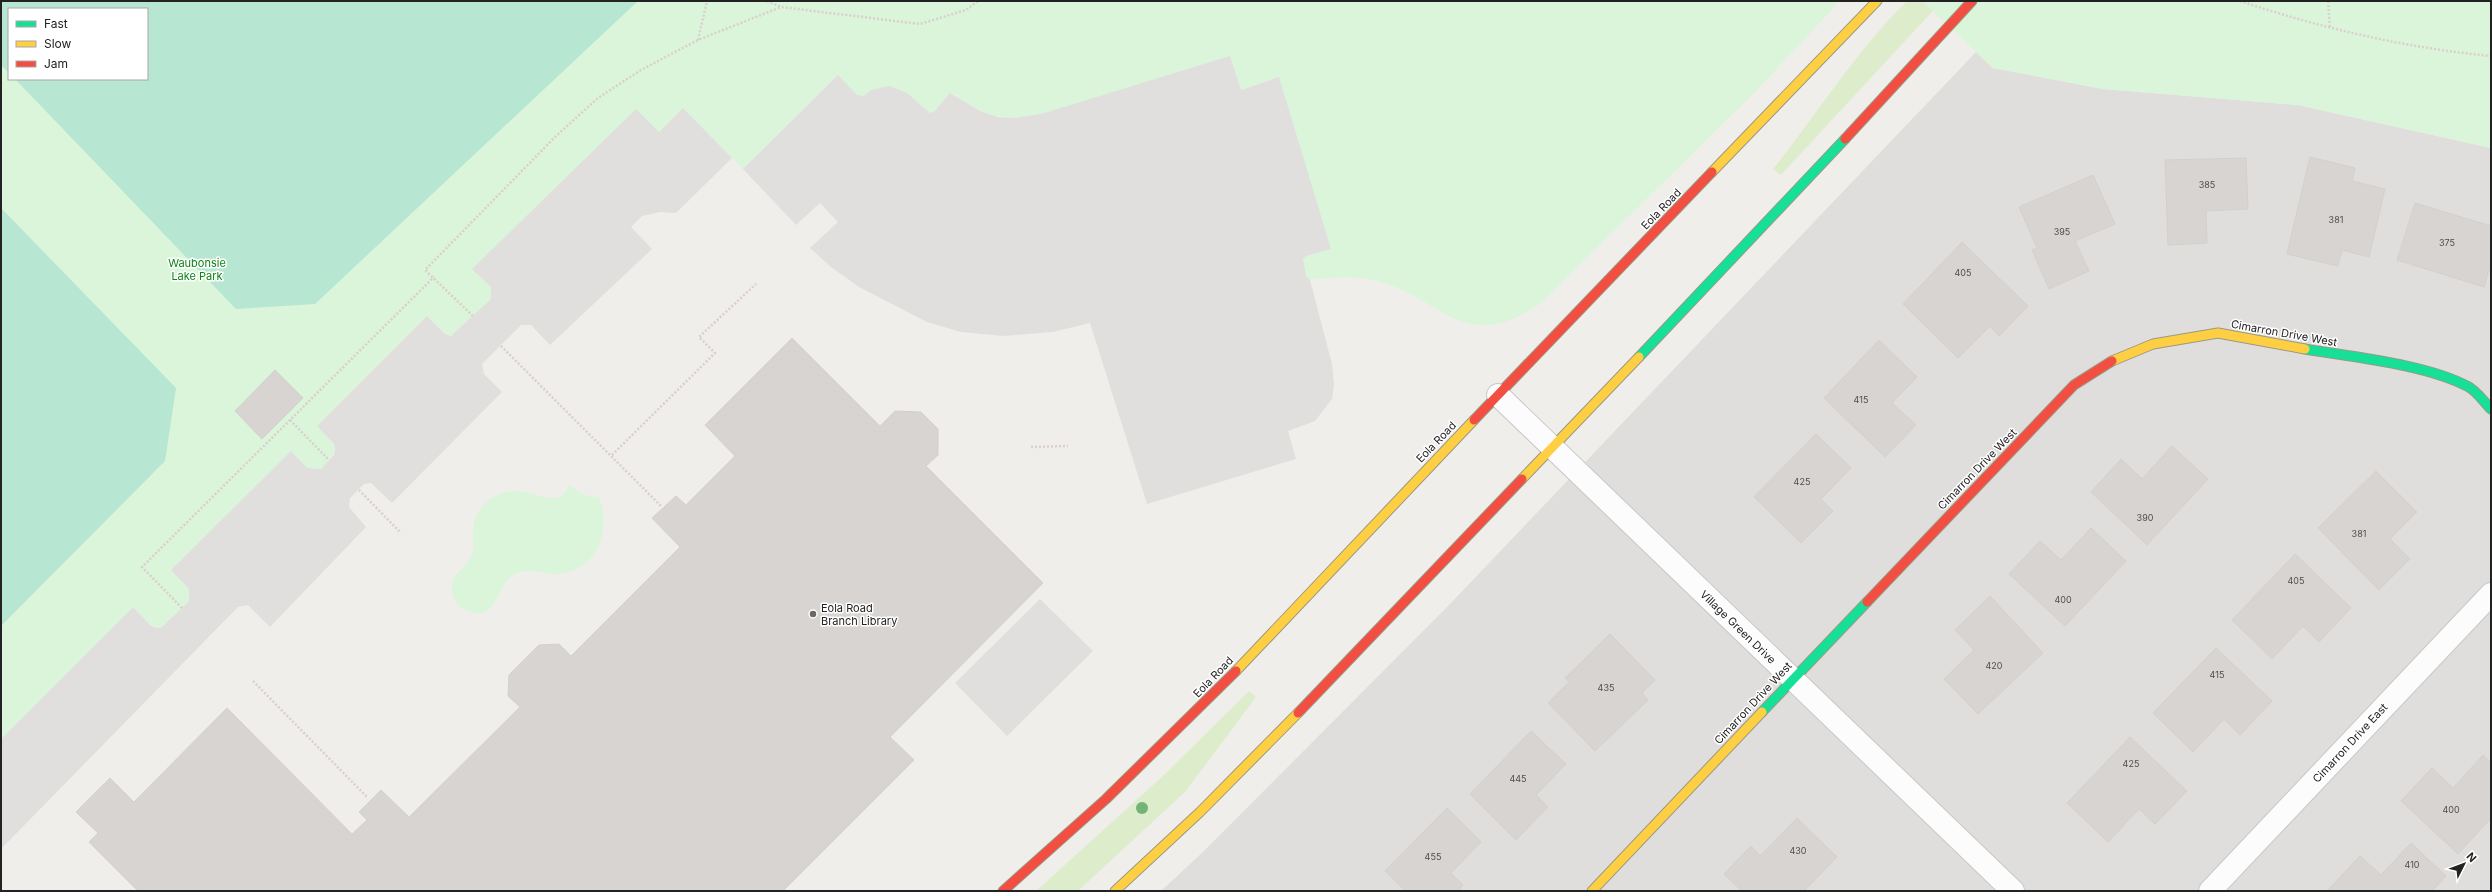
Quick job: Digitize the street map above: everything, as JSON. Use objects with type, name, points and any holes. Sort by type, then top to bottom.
[{"type":"main road","name":"Eola Road","points":[[1003,891],[1129,778],[1196,712],[1498,395],[1878,1]]},
{"type":"main road","points":[[1115,891],[1208,805],[1865,118],[1972,1]]},
{"type":"main road","name":"Cimarron Drive West","points":[[1592,891],[2074,385],[2099,367],[2131,351],[2153,344],[2218,333],[2397,365],[2440,376],[2468,386],[2491,410]]},
{"type":"street","name":"Village Green Drive","points":[[1498,395],[1792,680],[2013,891]]},
{"type":"street","name":"Cimarron Drive East","points":[[2210,891],[2491,594]]},
{"type":"path","points":[[698,40],[707,1]]},
{"type":"path","points":[[768,1],[781,7],[920,24],[966,10],[978,1]]},
{"type":"path","points":[[2240,1],[2304,22],[2330,28],[2445,51],[2491,56]]},
{"type":"path","points":[[2328,1],[2330,28]]},
{"type":"path","points":[[473,316],[425,270],[556,136],[598,98],[641,70],[698,40],[781,7]]},
{"type":"path","points":[[182,608],[142,567],[434,278]]},
{"type":"path","points":[[612,455],[715,353],[699,338],[756,284]]},
{"type":"path","points":[[501,346],[612,455],[661,506]]},
{"type":"path","points":[[290,420],[329,460]]},
{"type":"path","points":[[1031,447],[1068,446]]},
{"type":"path","points":[[358,490],[401,533]]},
{"type":"path","points":[[253,681],[367,797]]},
{"type":"shaded area","points":[[1976,52],[1993,68],[2103,89],[2298,105],[2491,148],[2491,891],[1161,891],[1204,851],[1448,606]]},
{"type":"shaded area","points":[[1230,56],[1241,90],[1279,77],[1331,249],[1306,256],[1303,259],[1306,276],[1310,280],[1332,364],[1334,385],[1332,399],[1315,421],[1288,431],[1296,459],[1147,504],[1090,323],[1053,332],[1003,336],[961,332],[927,322],[859,287],[831,267],[810,248],[838,222],[820,203],[796,225],[743,169],[838,75],[857,95],[864,96],[871,90],[889,86],[907,93],[930,113],[935,111],[950,93],[980,111],[998,117],[1014,118],[1041,114]]},
{"type":"shaded area","points":[[683,108],[732,158],[676,213],[660,212],[642,216],[631,227],[652,249],[550,345],[531,325],[521,325],[482,364],[484,374],[502,392],[392,503],[371,483],[364,484],[350,498],[349,507],[366,527],[270,627],[248,605],[238,607],[1,849],[1,739],[133,607],[151,626],[158,628],[162,627],[189,601],[189,589],[171,570],[291,451],[307,468],[321,469],[334,455],[335,449],[334,444],[317,426],[427,316],[445,334],[451,336],[491,299],[491,287],[472,269],[636,109],[659,132]]},
{"type":"shaded area","points":[[1040,599],[1093,651],[1007,736],[955,683]]},
{"type":"green space","name":"Waubonsie Lake Park","points":[[1,1],[1840,1],[1757,90],[1542,302],[1514,318],[1491,325],[1471,324],[1452,318],[1393,286],[1368,279],[1339,277],[1310,280],[1306,277],[1303,259],[1306,256],[1331,249],[1278,77],[1241,90],[1014,118],[983,112],[962,100],[955,94],[930,113],[907,93],[871,90],[864,96],[856,95],[838,75],[743,169],[683,108],[659,132],[473,269],[491,287],[491,299],[451,336],[445,334],[427,316],[317,426],[329,438],[334,447],[332,456],[321,469],[307,468],[291,451],[171,570],[189,589],[189,601],[162,627],[151,626],[133,607],[1,739]]},
{"type":"green space","points":[[1,1],[638,1],[315,304],[236,309],[16,80],[148,80],[148,8],[8,8],[8,72],[1,65]]},
{"type":"green space","points":[[1907,1],[1942,1],[1781,175],[1773,169],[1854,61],[1888,20]]},
{"type":"green space","points":[[1922,1],[2491,1],[2491,148],[2298,105],[2103,89],[1993,68]]},
{"type":"green space","points":[[1,208],[176,388],[165,461],[1,626]]},
{"type":"green space","points":[[570,485],[584,495],[599,497],[603,510],[604,523],[602,535],[598,547],[591,557],[582,566],[571,571],[552,574],[525,571],[515,574],[509,578],[492,606],[487,611],[480,613],[471,612],[459,606],[452,594],[453,579],[468,562],[472,555],[474,521],[481,508],[492,498],[505,492],[518,491],[557,498],[564,494]]},
{"type":"green space","points":[[1249,691],[1256,697],[1186,791],[1078,891],[1036,891],[1164,775]]},
{"type":"building","points":[[2310,157],[2355,168],[2352,181],[2385,189],[2369,257],[2342,250],[2338,266],[2287,254]]},
{"type":"building","points":[[2246,158],[2248,209],[2206,211],[2207,243],[2168,245],[2165,160]]},
{"type":"building","points":[[2093,175],[2115,224],[2075,241],[2089,271],[2049,289],[2032,250],[2037,248],[2019,207]]},
{"type":"building","points":[[2415,203],[2491,226],[2491,263],[2484,287],[2397,260]]},
{"type":"building","points":[[1962,242],[2028,306],[1999,336],[1990,326],[1958,358],[1903,304]]},
{"type":"building","name":"Eola Road Branch Library","points":[[792,338],[880,426],[895,411],[921,412],[938,429],[938,455],[926,466],[1043,583],[890,737],[914,760],[783,891],[138,891],[89,842],[98,833],[76,812],[110,778],[134,802],[227,708],[352,834],[367,820],[359,812],[381,790],[409,817],[520,707],[508,696],[509,675],[539,645],[559,644],[571,656],[680,547],[652,518],[676,496],[686,505],[735,456],[705,425]]},
{"type":"building","points":[[1879,340],[1917,377],[1892,403],[1916,425],[1885,457],[1824,398]]},
{"type":"building","points":[[275,370],[303,398],[262,439],[235,411]]},
{"type":"building","points":[[1816,434],[1851,468],[1821,499],[1833,511],[1801,543],[1754,497]]},
{"type":"building","points":[[2172,446],[2208,479],[2147,545],[2091,492],[2121,459],[2142,479]]},
{"type":"building","points":[[2376,471],[2417,512],[2390,539],[2410,559],[2379,590],[2318,528]]},
{"type":"building","points":[[2091,528],[2126,561],[2065,626],[2009,574],[2040,541],[2061,560]]},
{"type":"building","points":[[2295,554],[2351,608],[2319,642],[2303,626],[2272,659],[2232,620]]},
{"type":"building","points":[[1990,596],[2043,653],[1978,714],[1944,679],[1974,650],[1955,630]]},
{"type":"building","points":[[1610,634],[1655,680],[1642,693],[1648,700],[1595,751],[1548,703],[1569,682],[1565,678]]},
{"type":"building","points":[[2216,648],[2272,701],[2240,735],[2224,719],[2193,752],[2153,713]]},
{"type":"building","points":[[1531,731],[1566,764],[1536,795],[1548,807],[1516,840],[1470,794]]},
{"type":"building","points":[[2130,737],[2187,791],[2155,824],[2139,809],[2108,842],[2067,803]]},
{"type":"building","points":[[2483,755],[2491,763],[2491,818],[2458,854],[2401,801],[2432,768],[2453,788]]},
{"type":"building","points":[[1447,808],[1481,842],[1451,873],[1463,885],[1458,891],[1405,891],[1385,871]]},
{"type":"building","points":[[1797,818],[1837,857],[1804,891],[1742,891],[1724,874],[1751,846],[1760,856]]},
{"type":"building","points":[[2411,843],[2446,876],[2432,891],[2331,891],[2329,889],[2360,856],[2381,875]]},
{"type":"traffic: fast","points":[[1639,357],[1845,139]]},
{"type":"traffic: fast","points":[[2305,349],[2388,362],[2450,378],[2477,393],[2491,409]]},
{"type":"traffic: fast","points":[[1762,712],[1867,602]]},
{"type":"traffic: slow","points":[[1712,172],[1877,1]]},
{"type":"traffic: slow","points":[[2112,361],[2153,344],[2218,333],[2305,349]]},
{"type":"traffic: slow","points":[[1522,479],[1639,357]]},
{"type":"traffic: slow","points":[[1236,671],[1474,420]]},
{"type":"traffic: slow","points":[[1592,891],[1762,712]]},
{"type":"traffic: slow","points":[[1115,891],[1200,812],[1298,713]]},
{"type":"traffic: jam","points":[[1845,139],[1972,1]]},
{"type":"traffic: jam","points":[[1474,420],[1712,172]]},
{"type":"traffic: jam","points":[[1867,602],[2074,385],[2112,361]]},
{"type":"traffic: jam","points":[[1298,713],[1522,479]]},
{"type":"traffic: jam","points":[[1003,891],[1106,799],[1236,671]]},
{"type":"place","name":"Eola Road Branch Library","points":[[813,614]]}]
